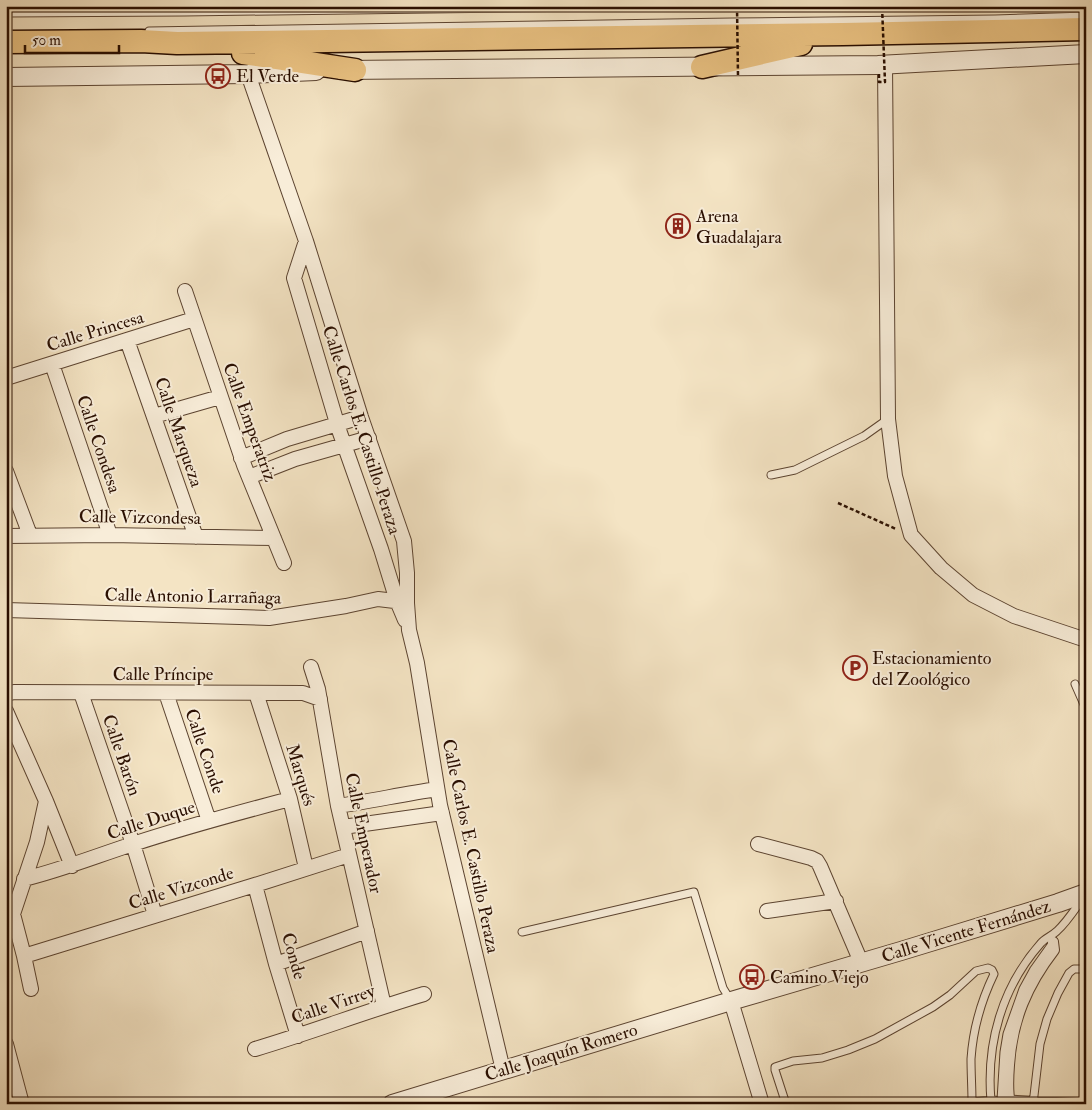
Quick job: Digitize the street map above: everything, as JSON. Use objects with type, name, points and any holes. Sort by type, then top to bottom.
[{"type":"highway","points":[[6,42],[177,42],[843,34],[1086,29]]},
{"type":"highway","points":[[702,67],[843,34]]},
{"type":"highway","points":[[177,42],[355,70]]},
{"type":"street","points":[[882,69],[1086,54]]},
{"type":"street","points":[[6,77],[248,74],[355,70],[878,65],[882,69],[888,419],[895,476],[911,535],[941,568],[973,596],[1014,616],[1086,640]]},
{"type":"street","name":"Calle Carlos E. Castillo Peraza","points":[[248,74],[306,242],[361,417],[404,541],[408,573],[402,602]]},
{"type":"street","name":"Calle Carlos E. Castillo Peraza","points":[[306,242],[294,278],[337,424],[380,549],[402,602],[417,663],[442,814],[503,1070]]},
{"type":"street","name":"Calle Emperatriz","points":[[185,292],[241,458],[284,563]]},
{"type":"street","name":"Calle Princesa","points":[[6,378],[194,319]]},
{"type":"street","name":"Calle Marqueza","points":[[127,340],[196,537]]},
{"type":"street","name":"Calle Condesa","points":[[52,364],[110,535]]},
{"type":"street","points":[[154,416],[220,397]]},
{"type":"street","points":[[241,458],[287,439],[361,417]]},
{"type":"street","points":[[249,477],[295,459],[369,438]]},
{"type":"street","points":[[287,439],[295,459]]},
{"type":"street","points":[[6,470],[30,535]]},
{"type":"street","name":"Calle Vizcondesa","points":[[6,536],[110,535],[274,538]]},
{"type":"street","name":"Calle Antonio Larrañaga","points":[[6,610],[270,618],[378,599],[402,602]]},
{"type":"street","name":"Calle Emperador","points":[[311,667],[320,699],[338,806],[384,1006]]},
{"type":"street","name":"Calle Príncipe","points":[[6,694],[14,692],[303,693],[320,699]]},
{"type":"street","name":"Calle Barón","points":[[81,692],[155,915]]},
{"type":"street","name":"Calle Conde","points":[[166,693],[209,820]]},
{"type":"street","name":"Marqués","points":[[256,693],[290,799],[306,868]]},
{"type":"street","points":[[6,711],[46,801],[72,866]]},
{"type":"street","points":[[338,806],[437,789]]},
{"type":"street","points":[[402,794],[405,818]]},
{"type":"street","name":"Calle Duque","points":[[24,879],[72,866],[209,820],[290,799]]},
{"type":"street","points":[[31,989],[13,914],[37,842],[46,801]]},
{"type":"street","points":[[343,827],[442,814]]},
{"type":"street","points":[[758,844],[817,861],[861,962]]},
{"type":"street","name":"Calle Vizconde","points":[[24,956],[349,855]]},
{"type":"street","name":"Conde","points":[[255,885],[298,1036]]},
{"type":"street","name":"Calle Vicente Fernández","points":[[731,1001],[1086,894]]},
{"type":"street","points":[[767,911],[836,901]]},
{"type":"street","points":[[276,964],[367,931]]},
{"type":"street","points":[[1001,1101],[1008,1080],[1016,1021],[1033,982],[1054,950],[1053,942]]},
{"type":"street","name":"Calle Virrey","points":[[255,1049],[424,994]]},
{"type":"street","points":[[731,1001],[762,1104]]},
{"type":"street","name":"Calle Joaquín Romero","points":[[395,1103],[731,1001]]},
{"type":"street","points":[[6,1044],[22,1104]]},
{"type":"lane","points":[[6,13],[668,6]]},
{"type":"lane","points":[[142,31],[976,20],[1086,16]]},
{"type":"lane","points":[[771,474],[795,470],[864,436],[888,419]]},
{"type":"lane","points":[[1086,688],[1075,684],[1086,709]]},
{"type":"lane","points":[[522,932],[694,892],[723,988],[731,1001]]},
{"type":"lane","points":[[1001,1101],[989,1079],[992,1046],[1003,1004],[1021,969],[1042,942],[1057,931],[1086,894]]},
{"type":"lane","points":[[1053,942],[1057,931]]},
{"type":"lane","points":[[786,1104],[775,1070],[776,1067],[793,1061],[822,1058],[875,1039],[922,1014],[950,995],[976,971],[988,968],[994,974],[977,1016],[969,1103],[1001,1101],[1086,1103]]},
{"type":"lane","points":[[1033,1102],[1040,1044],[1047,1019],[1069,973],[1074,969],[1086,969]]},
{"type":"path","points":[[737,6],[738,76]]},
{"type":"path","points":[[882,6],[885,82],[879,82],[882,69]]},
{"type":"path","points":[[838,503],[911,535]]},
{"type":"place","name":"El Verde","points":[[218,76]]},
{"type":"place","name":"Arena Guadalajara","points":[[678,226]]},
{"type":"place","name":"Estacionamiento del Zoológico","points":[[855,668]]},
{"type":"place","name":"Camino Viejo","points":[[752,977]]}]
